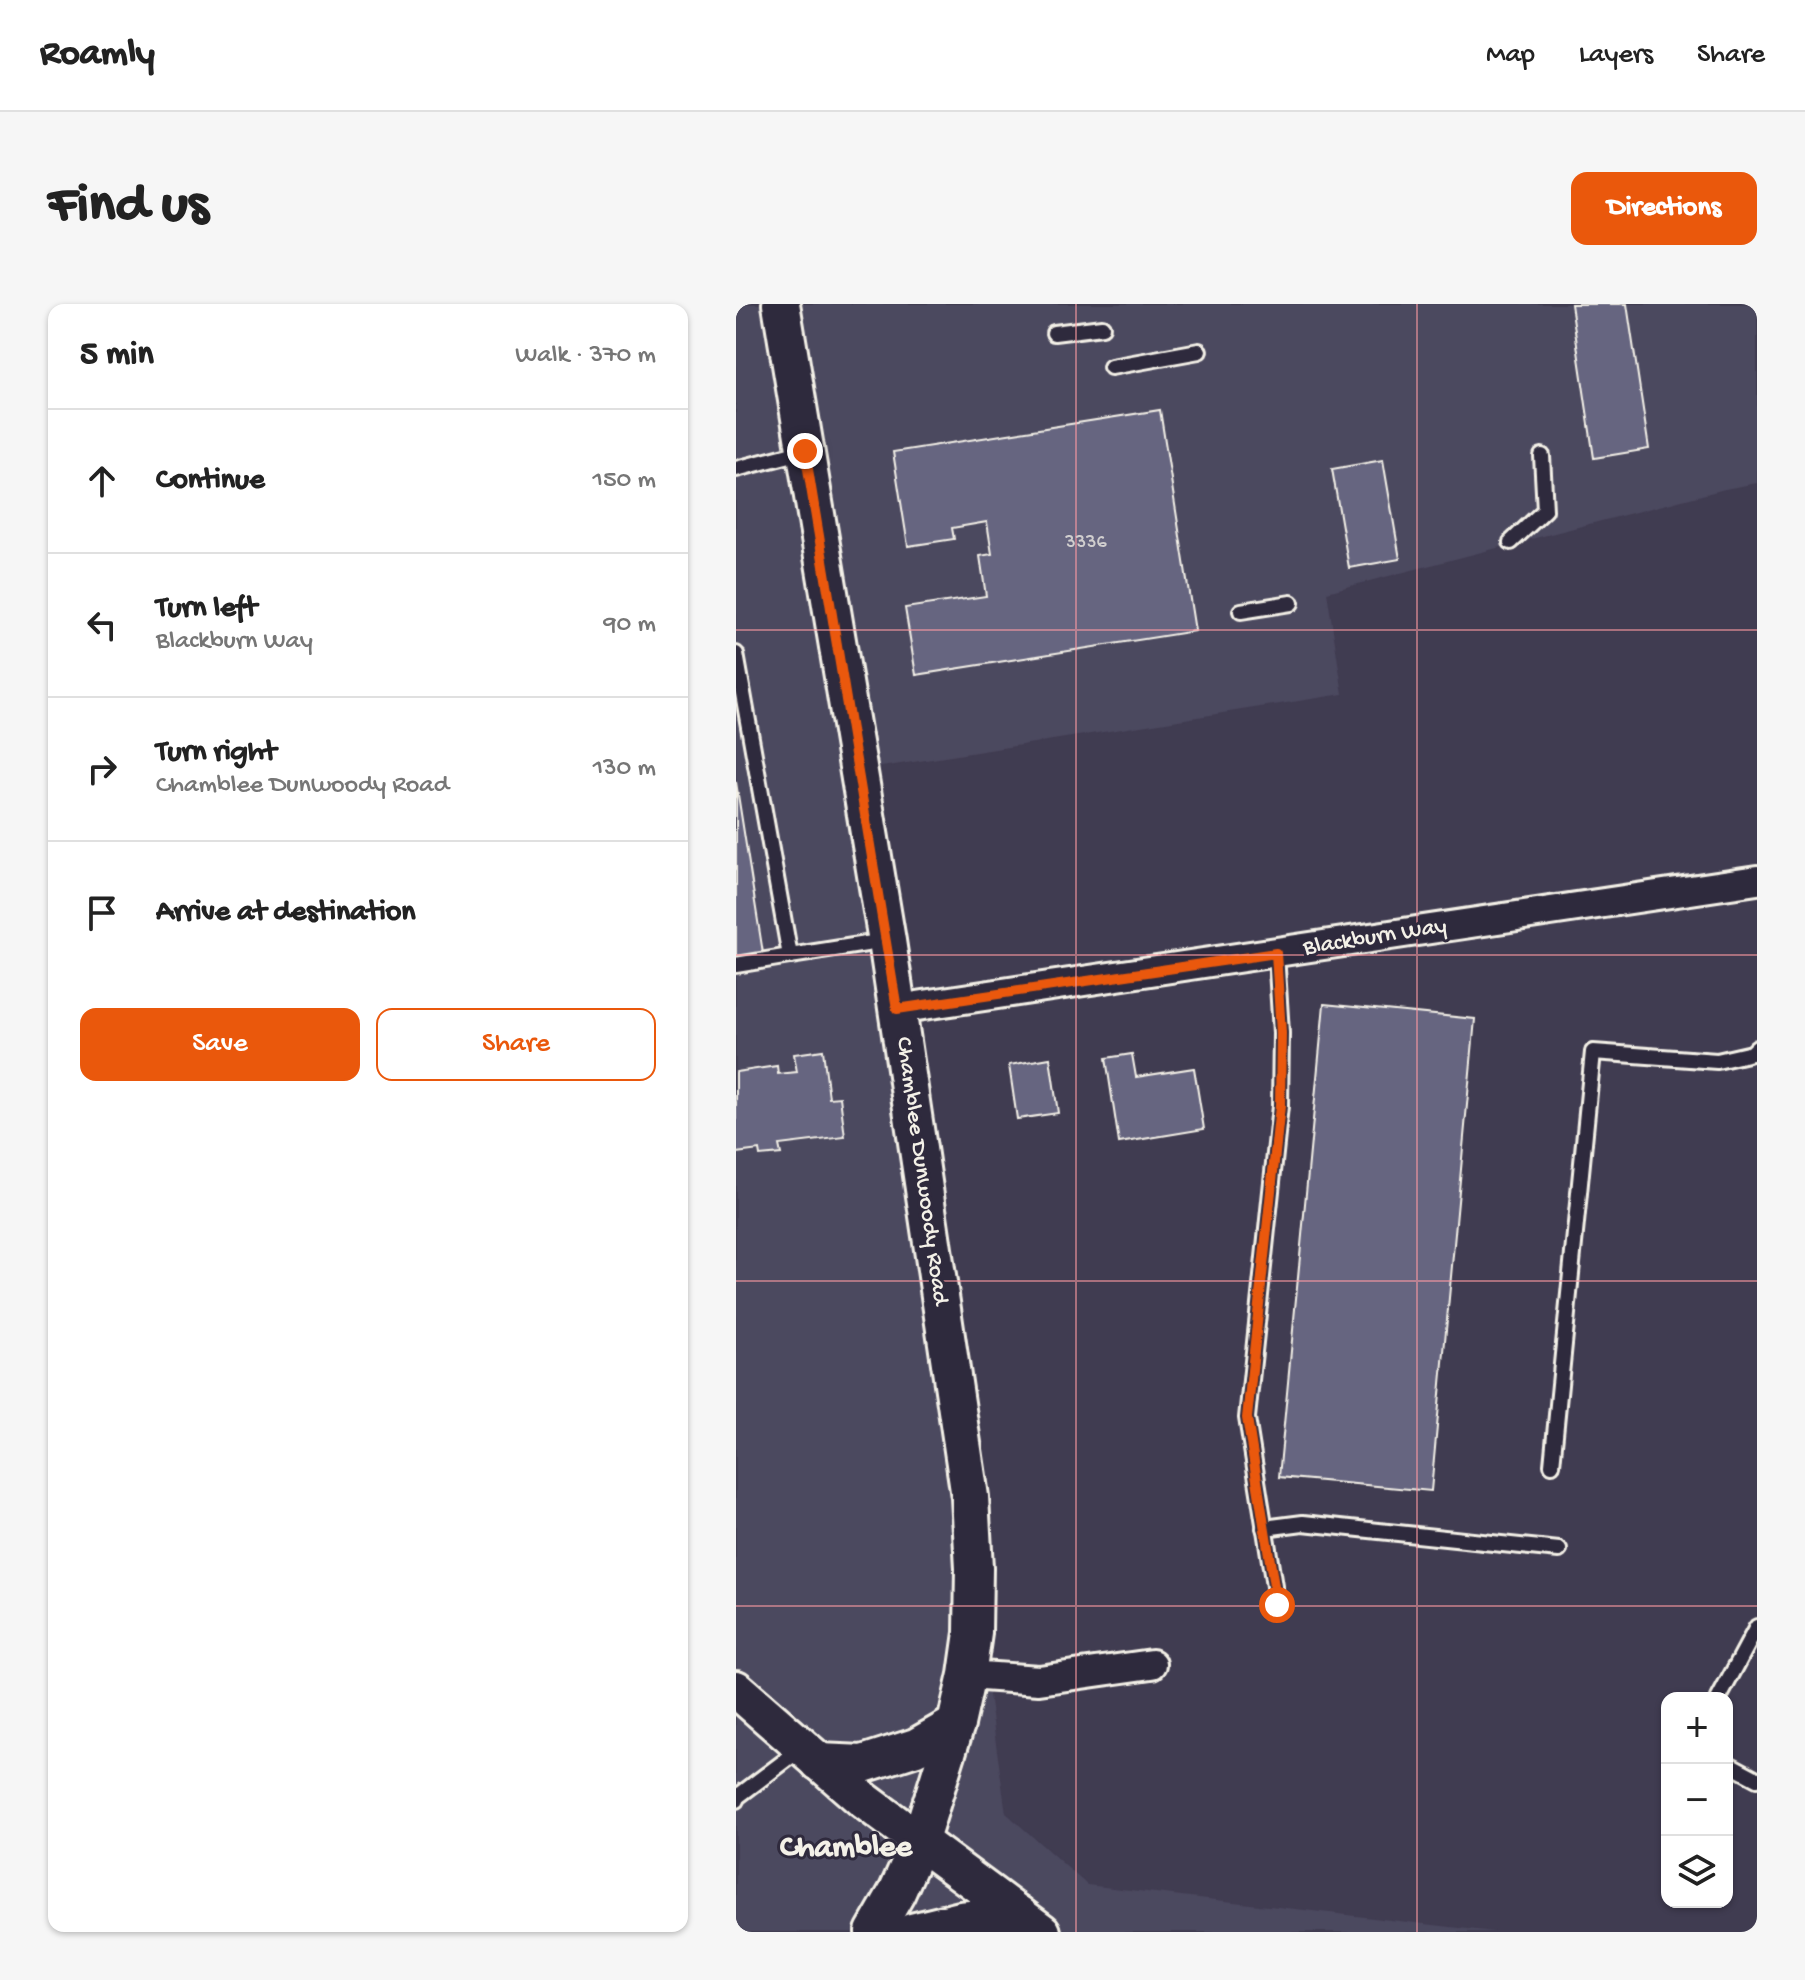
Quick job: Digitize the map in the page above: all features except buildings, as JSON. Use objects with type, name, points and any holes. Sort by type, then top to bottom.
[{"type":"street","name":"Chamblee Dunwoody Road","points":[[781,304],[887,941],[970,1497],[974,1581],[973,1633],[967,1675],[956,1724],[919,1843],[897,1892],[874,1932]]},
{"type":"street","name":"Blackburn Way","points":[[897,1009],[1757,880]]},
{"type":"street","points":[[967,1675],[1039,1680],[1152,1664]]},
{"type":"street","points":[[736,1689],[867,1803],[1030,1923]]},
{"type":"street","points":[[811,1755],[863,1764],[916,1747],[956,1724]]},
{"type":"street","points":[[912,1932],[961,1920],[1030,1923]]},
{"type":"lane","points":[[1054,333],[1102,327]]},
{"type":"lane","points":[[1111,367],[1199,351]]},
{"type":"lane","points":[[736,469],[805,451]]},
{"type":"lane","points":[[1511,542],[1545,510],[1542,456]]},
{"type":"lane","points":[[1241,611],[1291,603]]},
{"type":"lane","points":[[736,654],[790,956]]},
{"type":"lane","points":[[736,965],[887,941]]},
{"type":"lane","points":[[1276,953],[1281,1033],[1280,1106],[1247,1418],[1277,1605]]},
{"type":"lane","points":[[1552,1465],[1593,1052],[1717,1061],[1752,1053],[1757,1048]]},
{"type":"lane","points":[[1264,1528],[1303,1523],[1559,1550]]},
{"type":"lane","points":[[1722,1692],[1757,1627]]},
{"type":"lane","points":[[736,1798],[811,1755]]},
{"type":"lane","points":[[1729,1764],[1757,1779]]},
{"type":"shaded area","points":[[736,304],[1757,304],[1757,483],[1327,592],[1343,694],[856,771],[1006,1813],[1087,1885],[1494,1932],[736,1932]]},
{"type":"district","name":"Chamblee","points":[[846,1849]]},
{"type":"route","points":[[805,451],[897,1009],[1276,953],[1281,1033],[1280,1106],[1247,1418],[1277,1605]]}]
